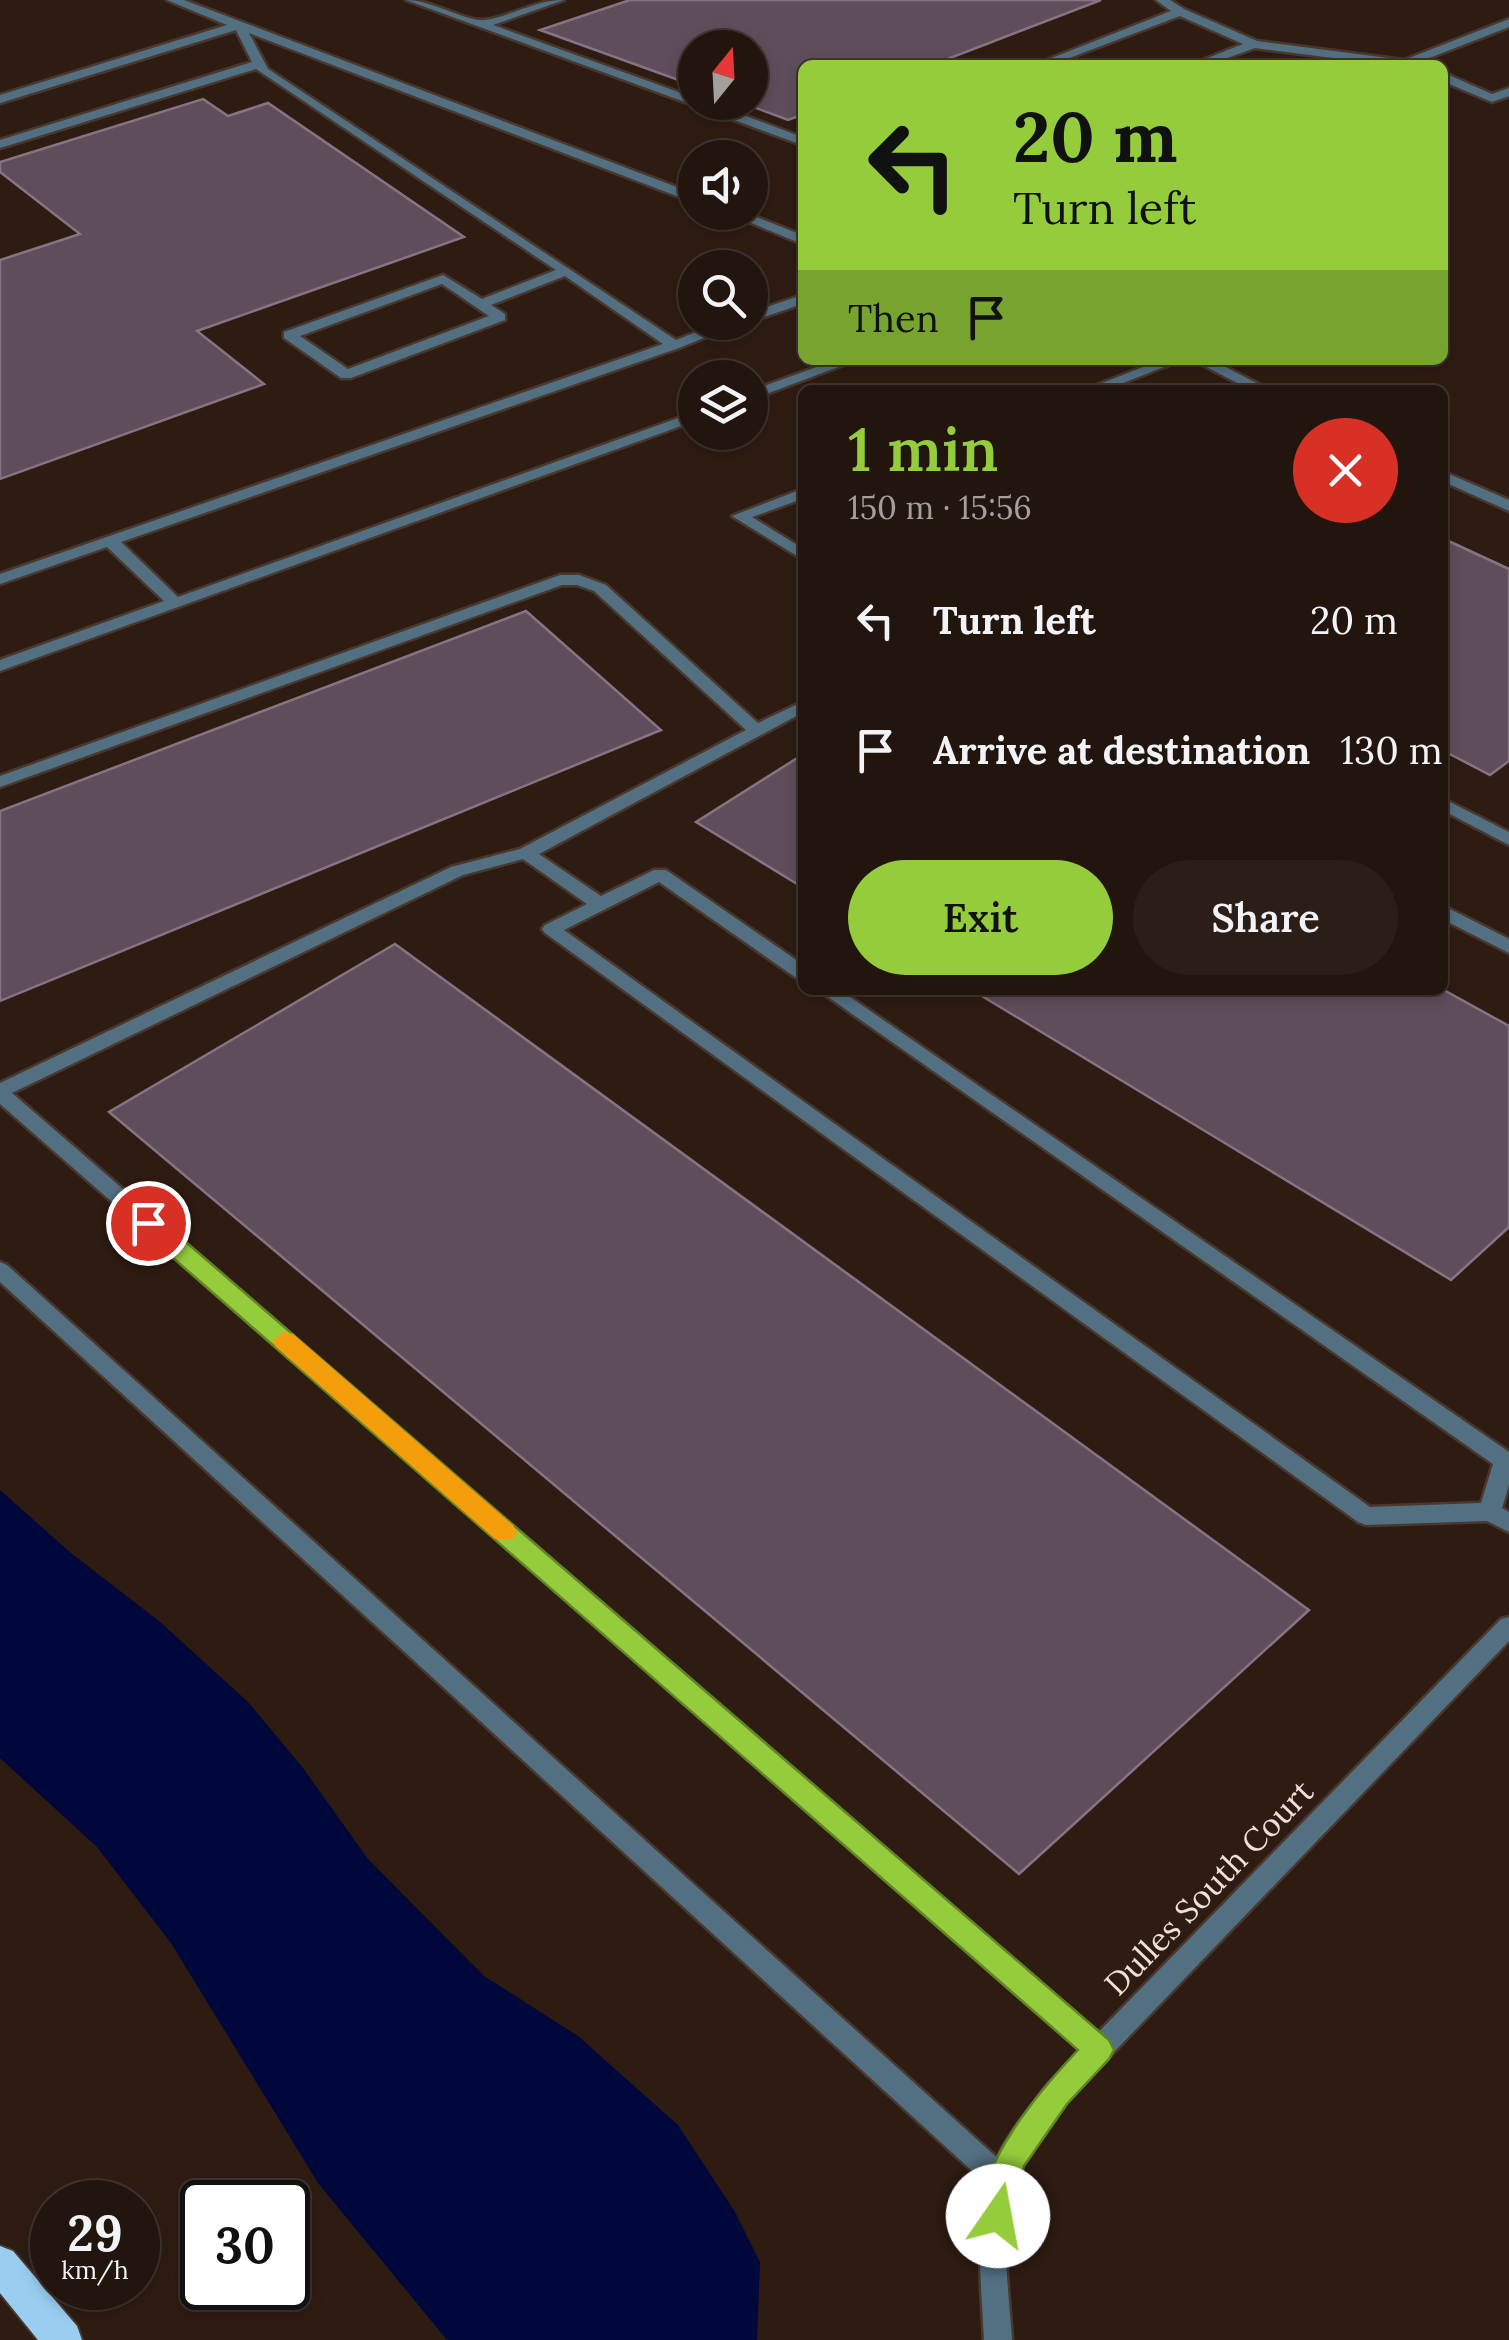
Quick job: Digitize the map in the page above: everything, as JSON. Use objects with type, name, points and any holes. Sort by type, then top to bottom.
[{"type":"highway","points":[[0,2264],[63,2340]]},
{"type":"street","points":[[172,0],[678,193]]},
{"type":"street","points":[[412,0],[678,96]]},
{"type":"street","points":[[481,25],[558,0]]},
{"type":"street","points":[[1162,0],[1180,12],[1254,44],[1388,60]]},
{"type":"street","points":[[1053,60],[1180,12]]},
{"type":"street","points":[[1420,60],[1509,24]]},
{"type":"street","points":[[239,25],[263,71],[674,346]]},
{"type":"street","points":[[0,98],[239,25]]},
{"type":"street","points":[[1210,60],[1254,44]]},
{"type":"street","points":[[0,144],[259,64]]},
{"type":"street","points":[[1448,79],[1492,98],[1509,92]]},
{"type":"street","points":[[743,120],[798,141]]},
{"type":"street","points":[[768,227],[798,238]]},
{"type":"street","points":[[481,304],[566,271]]},
{"type":"street","points":[[443,278],[481,304],[500,317],[346,375],[289,335],[443,278]]},
{"type":"street","points":[[768,311],[798,300]]},
{"type":"street","points":[[0,579],[690,340]]},
{"type":"street","points":[[768,390],[836,365]]},
{"type":"street","points":[[1106,385],[1161,365]]},
{"type":"street","points":[[1210,365],[1252,385]]},
{"type":"street","points":[[0,666],[678,422]]},
{"type":"street","points":[[1448,478],[1509,506]]},
{"type":"street","points":[[798,495],[740,516],[798,552]]},
{"type":"street","points":[[109,540],[174,602]]},
{"type":"street","points":[[0,782],[560,580],[580,580],[600,588],[757,731]]},
{"type":"street","points":[[798,709],[526,853],[457,870],[0,1092],[1099,2050]]},
{"type":"street","points":[[1448,807],[1509,839]]},
{"type":"street","points":[[526,853],[600,904]]},
{"type":"street","points":[[798,970],[660,874],[551,929],[1366,1516],[1500,1517],[1506,1460],[834,995]]},
{"type":"street","points":[[1448,914],[1509,947]]},
{"type":"street","points":[[0,1270],[1003,2181]]},
{"type":"street","name":"Dulles South Court","points":[[998,2340],[992,2250],[1003,2181],[1010,2160],[1056,2094],[1509,1626]]},
{"type":"shaded area","points":[[0,1490],[71,1553],[159,1621],[248,1702],[303,1768],[368,1859],[484,1976],[578,2036],[678,2125],[735,2212],[760,2262],[757,2340],[447,2340],[318,2183],[171,1943],[97,1847],[0,1758]]},
{"type":"building","points":[[630,0],[1101,0],[945,60],[798,60],[798,116],[788,120],[768,112],[768,30],[678,30],[678,80],[540,30]]},
{"type":"building","points":[[203,99],[228,116],[268,103],[464,237],[197,331],[264,384],[0,479],[0,260],[80,234],[0,172],[0,162]]},
{"type":"building","points":[[1448,541],[1509,569],[1509,761],[1490,775],[1448,753]]},
{"type":"building","points":[[526,611],[661,730],[0,1001],[0,811]]},
{"type":"building","points":[[798,758],[798,885],[696,822]]},
{"type":"building","points":[[395,944],[1309,1610],[1019,1874],[109,1112]]},
{"type":"building","points":[[1448,992],[1509,1026],[1509,1227],[1451,1280],[980,995]]},
{"type":"slow traffic","points":[[284,1341],[504,1532]]},
{"type":"route","points":[[148,1223],[1099,2050],[1056,2094],[1010,2160],[998,2216]]}]
